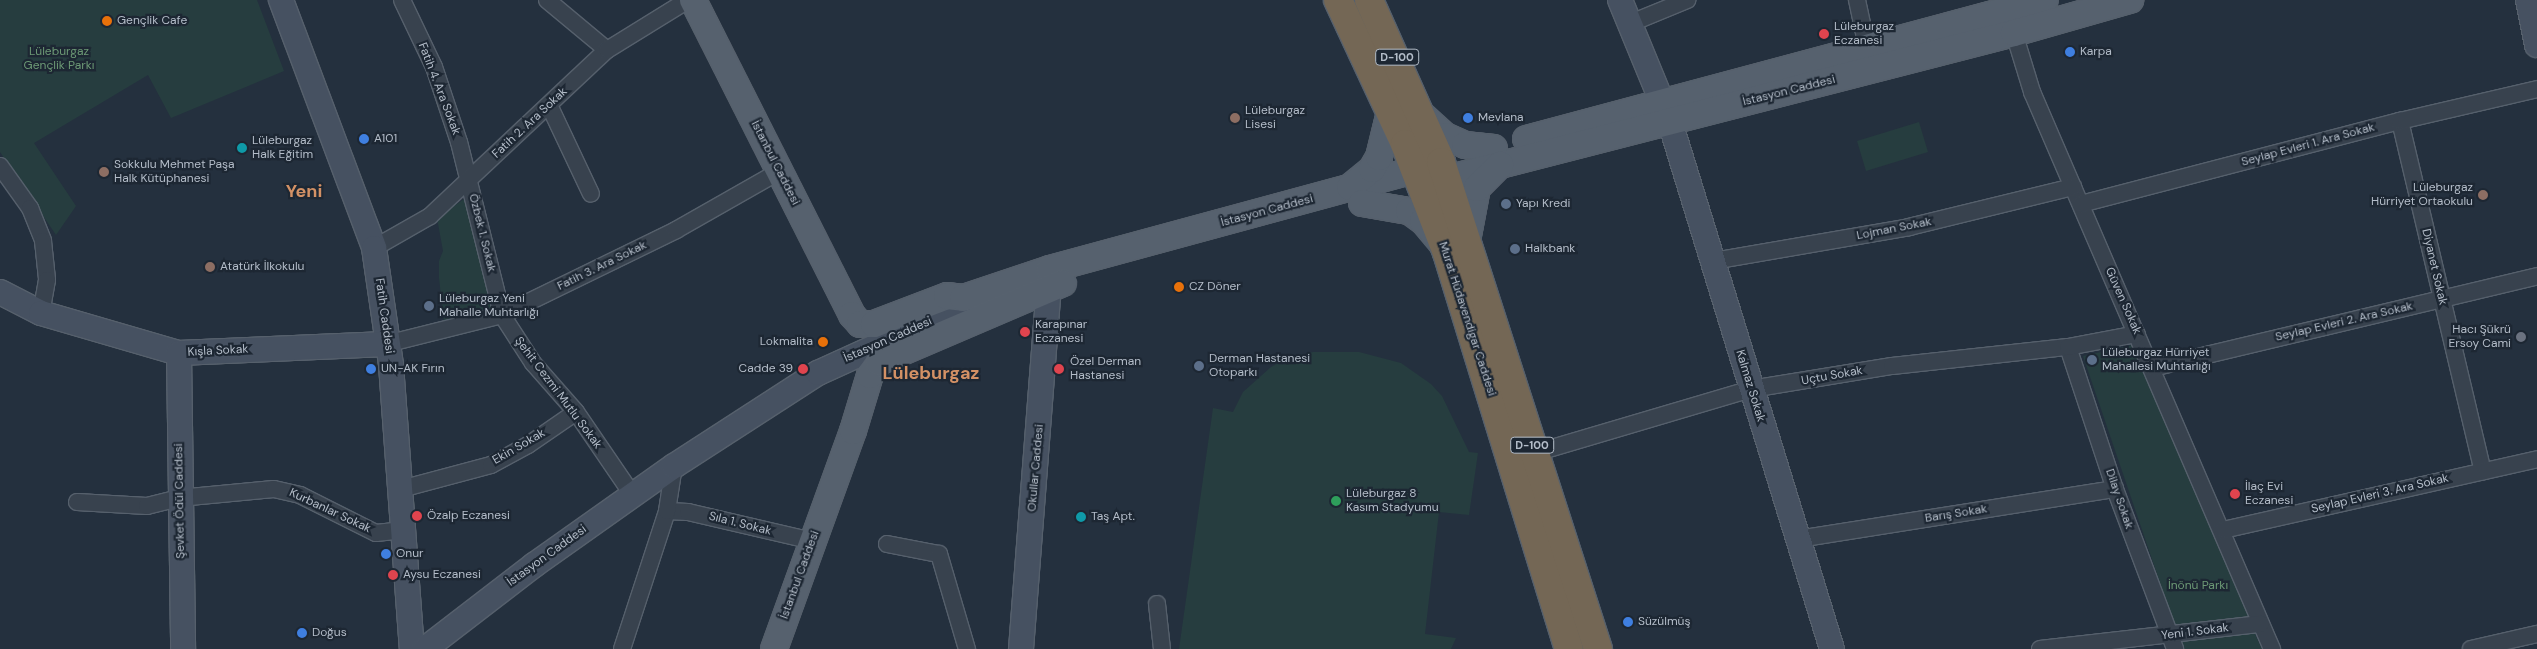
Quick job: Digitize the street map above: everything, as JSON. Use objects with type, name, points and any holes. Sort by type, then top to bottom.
[{"type":"highway","name":"Murat Hüdavendigar Caddesi","points":[[1338,0],[1390,112],[1431,174]]},
{"type":"highway","name":"Murat Hüdavendigar Caddesi","points":[[1369,0],[1423,116],[1431,174],[1535,452],[1598,649]]},
{"type":"highway","name":"Murat Hüdavendigar Caddesi","points":[[1457,247],[1569,649]]},
{"type":"main road","name":"Fatih Caddesi","points":[[281,0],[374,248],[386,344],[391,365],[412,649]]},
{"type":"main road","name":"İstanbul Caddesi","points":[[693,0],[852,315],[870,344],[870,375],[774,649]]},
{"type":"main road","name":"Kalmaz Sokak","points":[[1620,0],[1666,112],[1832,649]]},
{"type":"main road","name":"İstasyon Caddesi","points":[[2010,22],[2045,0]]},
{"type":"main road","name":"İstasyon Caddesi","points":[[425,649],[632,494],[818,372],[870,344],[874,324],[947,296],[963,298],[1049,278],[1355,196],[1498,155],[2010,22],[2130,0]]},
{"type":"main road","points":[[2528,0],[2537,45]]},
{"type":"main road","points":[[1390,112],[1379,157],[1355,196],[1409,212],[1435,234],[1457,247],[1477,188],[1498,155],[1465,145],[1445,136],[1423,116]]},
{"type":"main road","points":[[870,344],[1049,278]]},
{"type":"main road","name":"Okullar Caddesi","points":[[1021,649],[1049,278]]},
{"type":"main road","name":"Kışla Sokak","points":[[0,292],[41,313],[178,353],[386,344]]},
{"type":"main road","name":"Şevket Ödül Caddesi","points":[[178,353],[183,649]]},
{"type":"street","name":"Fatih 4. Ara Sokak","points":[[402,0],[434,67],[469,180]]},
{"type":"street","points":[[547,0],[607,50]]},
{"type":"street","name":"Fatih 2. Ara Sokak","points":[[374,248],[430,216],[607,50],[688,0]]},
{"type":"street","points":[[1631,23],[1687,0]]},
{"type":"street","points":[[1857,0],[1870,58]]},
{"type":"street","name":"Güven Sokak","points":[[2010,22],[2032,92],[2223,530],[2272,649]]},
{"type":"street","name":"Seylap Evleri 1. Ara Sokak","points":[[2080,204],[2400,121],[2537,89]]},
{"type":"street","points":[[549,105],[591,194]]},
{"type":"street","name":"Diyanet Sokak","points":[[2400,121],[2482,471]]},
{"type":"street","points":[[0,166],[30,208],[43,241],[47,280],[41,313]]},
{"type":"street","name":"Fatih 3. Ara Sokak","points":[[386,344],[502,315],[676,230],[780,171]]},
{"type":"street","name":"Özbek 1. Sokak","points":[[469,180],[502,315]]},
{"type":"street","name":"Lojman Sokak","points":[[1713,261],[1909,227],[2073,187]]},
{"type":"street","name":"Seylap Evleri 2. Ara Sokak","points":[[2152,368],[2537,276]]},
{"type":"street","name":"Şehit Cezmi Mutlu Sokak","points":[[502,315],[533,363],[576,412],[632,494]]},
{"type":"street","name":"Uçtu Sokak","points":[[1535,452],[1751,389],[1892,366],[2068,347],[2137,334]]},
{"type":"street","name":"Dilay Sokak","points":[[2068,347],[2115,489],[2172,642]]},
{"type":"street","name":"Ekin Sokak","points":[[401,489],[490,465],[528,445],[576,412]]},
{"type":"street","name":"Seylap Evleri 3. Ara Sokak","points":[[2223,530],[2537,459]]},
{"type":"street","points":[[622,649],[667,511],[674,466]]},
{"type":"street","name":"Barış Sokak","points":[[1798,538],[2115,489]]},
{"type":"street","name":"Kurbanlar Sokak","points":[[77,502],[147,506],[179,498],[286,490],[376,532],[404,530]]},
{"type":"street","name":"Sıla 1. Sokak","points":[[667,511],[688,512],[813,541]]},
{"type":"street","points":[[887,544],[939,554],[967,649]]},
{"type":"street","points":[[1157,604],[1162,649]]},
{"type":"street","name":"Yeni 1. Sokak","points":[[2040,649],[2172,642],[2261,624]]},
{"type":"street","points":[[2471,649],[2537,634]]},
{"type":"green space","name":"Lüleburgaz Gençlik Parkı","points":[[0,0],[257,0],[284,71],[171,118],[148,75],[34,143],[76,206],[56,235],[0,152]]},
{"type":"green space","points":[[1919,122],[1928,152],[1866,171],[1857,141]]},
{"type":"green space","points":[[467,197],[496,308],[444,322],[439,278],[439,261],[443,251],[437,218]]},
{"type":"green space","name":"İnönü Parkı","points":[[2133,345],[2249,616],[2175,627],[2083,356]]},
{"type":"green space","name":"Lüleburgaz 8 Kasım Stadyumu","points":[[1313,352],[1359,352],[1401,363],[1431,384],[1442,396],[1469,452],[1478,453],[1469,515],[1439,512],[1425,634],[1456,638],[1451,649],[1179,649],[1213,408],[1233,412],[1243,392],[1271,367],[1284,360]]},
{"type":"green space","points":[[2254,632],[2262,649],[2183,649],[2180,641]]},
{"type":"place","name":"Gençlik Cafe","points":[[107,21]]},
{"type":"place","name":"Lüleburgaz Eczanesi","points":[[1824,34]]},
{"type":"place","name":"Karpa","points":[[2070,52]]},
{"type":"place","name":"Lüleburgaz Lisesi","points":[[1235,118]]},
{"type":"place","name":"Mevlana","points":[[1468,118]]},
{"type":"place","name":"A101","points":[[364,139]]},
{"type":"place","name":"Lüleburgaz Halk Eğitim","points":[[242,148]]},
{"type":"place","name":"Sokkulu Mehmet Paşa Halk Kütüphanesi","points":[[104,172]]},
{"type":"place","name":"Lüleburgaz Hürriyet Ortaokulu","points":[[2483,195]]},
{"type":"place","name":"Yapı Kredi","points":[[1506,204]]},
{"type":"place","name":"Halkbank","points":[[1515,249]]},
{"type":"place","name":"Atatürk İlkokulu","points":[[210,267]]},
{"type":"place","name":"CZ Döner","points":[[1179,287]]},
{"type":"place","name":"Lüleburgaz Yeni Mahalle Muhtarlığı","points":[[429,306]]},
{"type":"place","name":"Karapınar Eczanesi","points":[[1025,332]]},
{"type":"place","name":"Hacı Şükrü Ersoy Cami","points":[[2521,337]]},
{"type":"place","name":"Lokmalita","points":[[823,342]]},
{"type":"place","name":"Lüleburgaz Hürriyet Mahallesi Muhtarlığı","points":[[2092,360]]},
{"type":"place","name":"Derman Hastanesi Otoparkı","points":[[1199,366]]},
{"type":"place","name":"UN-AK Fırın","points":[[371,369]]},
{"type":"place","name":"Cadde 39","points":[[803,369]]},
{"type":"place","name":"Özel Derman Hastanesi","points":[[1059,369]]},
{"type":"place","name":"İlaç Evi Eczanesi","points":[[2235,494]]},
{"type":"place","name":"Lüleburgaz 8 Kasım Stadyumu","points":[[1336,501]]},
{"type":"place","name":"Özalp Eczanesi","points":[[417,516]]},
{"type":"place","name":"Taş Apt.","points":[[1081,517]]},
{"type":"place","name":"Onur","points":[[386,554]]},
{"type":"place","name":"Aysu Eczanesi","points":[[393,575]]},
{"type":"place","name":"Süzülmüş","points":[[1628,622]]},
{"type":"place","name":"Doğus","points":[[302,633]]},
{"type":"district","name":"Yeni","points":[[304,191]]},
{"type":"district","name":"Lüleburgaz","points":[[931,373]]}]
